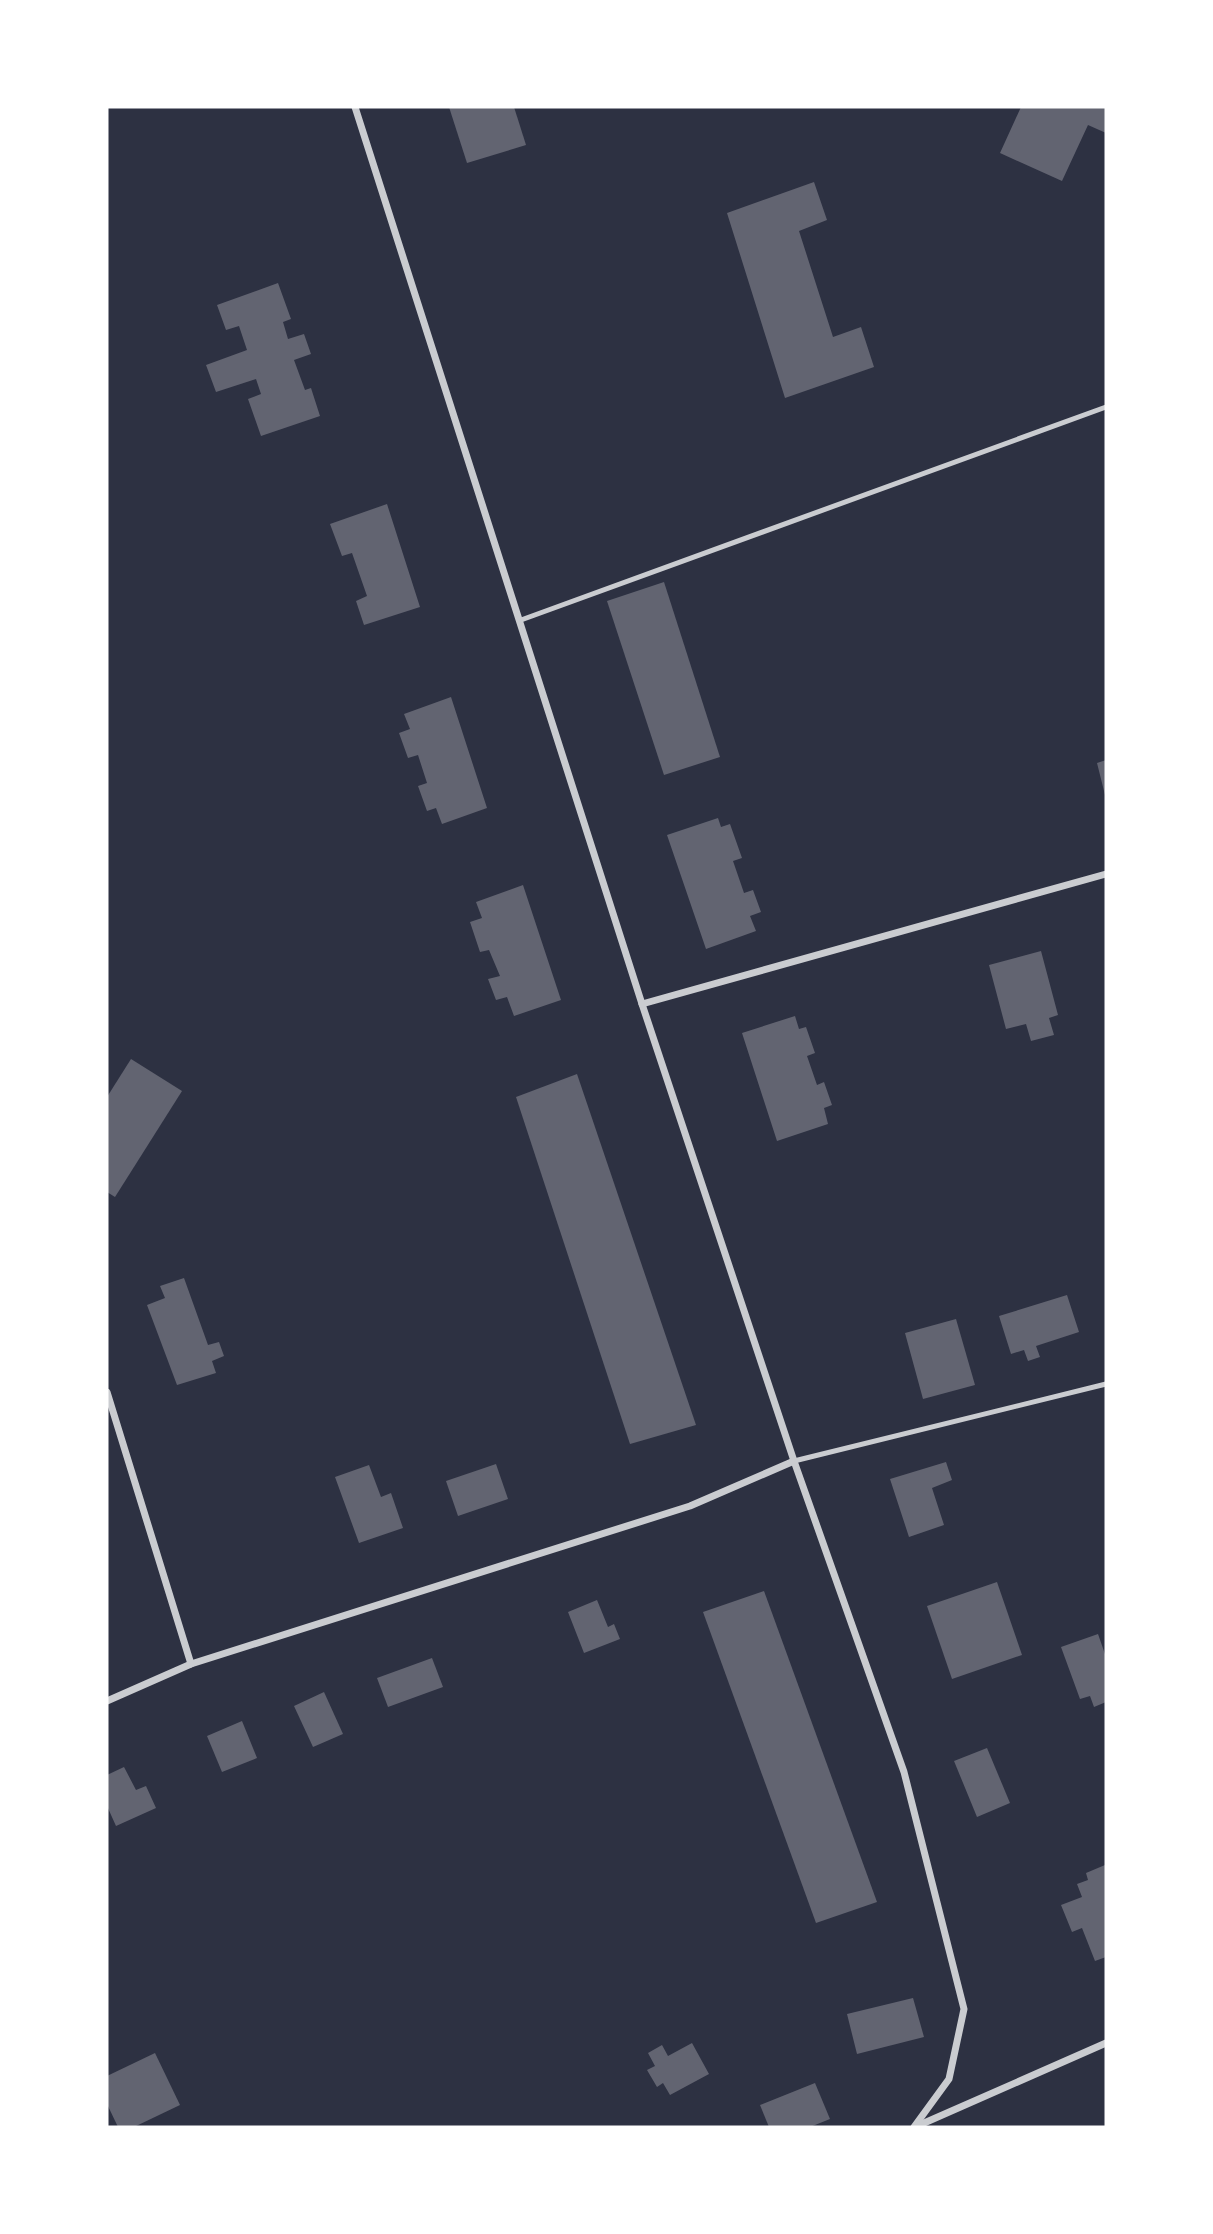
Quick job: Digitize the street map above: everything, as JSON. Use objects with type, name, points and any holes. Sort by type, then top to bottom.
[{"type":"street","points":[[355,107],[642,1004],[794,1461],[904,1772],[964,2009],[949,2079],[914,2127]]},
{"type":"street","points":[[642,1004],[1106,874]]},
{"type":"street","points":[[107,1392],[191,1664]]},
{"type":"street","points":[[107,1700],[191,1664],[690,1506],[794,1461]]},
{"type":"street","points":[[914,2127],[1106,2043]]},
{"type":"lane","points":[[521,620],[1106,407]]},
{"type":"lane","points":[[794,1461],[1106,1384]]},
{"type":"building","points":[[449,107],[514,107],[526,145],[467,163]]},
{"type":"building","points":[[1021,107],[1106,107],[1106,133],[1088,125],[1062,181],[1000,153]]},
{"type":"building","points":[[814,182],[827,220],[799,231],[833,337],[861,327],[874,367],[785,398],[727,213]]},
{"type":"building","points":[[278,283],[291,319],[283,322],[288,339],[304,334],[311,354],[294,360],[305,390],[311,388],[320,416],[261,436],[248,399],[261,394],[256,379],[216,392],[206,365],[247,350],[239,326],[226,330],[217,305]]},
{"type":"building","points":[[387,504],[420,607],[364,625],[356,601],[367,596],[352,553],[342,556],[330,524]]},
{"type":"building","points":[[664,582],[720,757],[664,775],[607,601]]},
{"type":"building","points":[[451,697],[487,808],[442,824],[436,808],[427,811],[418,786],[427,783],[418,755],[408,758],[399,733],[410,729],[404,714]]},
{"type":"building","points":[[1106,760],[1106,795],[1105,795],[1097,763]]},
{"type":"building","points":[[718,818],[721,827],[730,824],[742,858],[733,861],[744,893],[753,890],[761,912],[750,916],[756,931],[706,949],[667,835]]},
{"type":"building","points":[[523,885],[561,1000],[514,1016],[507,997],[496,1000],[488,979],[500,976],[489,950],[480,952],[470,922],[482,918],[476,902]]},
{"type":"building","points":[[1041,951],[1058,1015],[1049,1018],[1054,1035],[1031,1041],[1026,1024],[1006,1029],[989,965]]},
{"type":"building","points":[[795,1016],[799,1029],[806,1027],[815,1053],[807,1056],[817,1085],[824,1082],[832,1105],[824,1108],[828,1124],[777,1141],[742,1033]]},
{"type":"building","points":[[131,1059],[182,1091],[115,1197],[107,1192],[107,1097]]},
{"type":"building","points":[[577,1074],[696,1425],[630,1444],[516,1097]]},
{"type":"building","points":[[184,1278],[208,1345],[219,1342],[224,1356],[212,1361],[216,1373],[177,1385],[147,1305],[165,1298],[160,1286]]},
{"type":"building","points":[[1067,1295],[1079,1332],[1036,1346],[1040,1357],[1028,1361],[1024,1350],[1011,1354],[999,1316]]},
{"type":"building","points":[[956,1319],[975,1385],[923,1399],[905,1333]]},
{"type":"building","points":[[946,1462],[952,1480],[932,1488],[944,1525],[909,1537],[890,1479]]},
{"type":"building","points":[[496,1464],[508,1499],[458,1516],[446,1481]]},
{"type":"building","points":[[369,1465],[381,1497],[391,1493],[403,1528],[359,1543],[335,1477]]},
{"type":"building","points":[[997,1582],[1022,1655],[952,1679],[927,1606]]},
{"type":"building","points":[[764,1591],[877,1902],[816,1923],[703,1612]]},
{"type":"building","points":[[597,1600],[608,1627],[614,1624],[620,1639],[584,1653],[568,1612]]},
{"type":"building","points":[[1098,1634],[1106,1657],[1106,1702],[1094,1707],[1090,1696],[1080,1699],[1061,1647]]},
{"type":"building","points":[[432,1658],[443,1687],[388,1707],[377,1678]]},
{"type":"building","points":[[324,1692],[343,1734],[313,1747],[294,1706]]},
{"type":"building","points":[[242,1721],[257,1758],[222,1772],[207,1736]]},
{"type":"building","points":[[987,1748],[1010,1803],[977,1817],[954,1761]]},
{"type":"building","points":[[124,1767],[136,1790],[146,1786],[156,1808],[116,1826],[107,1806],[107,1775]]},
{"type":"building","points":[[1105,1865],[1106,1957],[1095,1961],[1082,1928],[1072,1932],[1061,1905],[1082,1897],[1077,1884],[1088,1880],[1086,1873]]},
{"type":"building","points":[[913,1998],[924,2037],[857,2054],[847,2014]]},
{"type":"building","points":[[692,2043],[709,2074],[670,2095],[663,2083],[657,2087],[647,2070],[655,2066],[648,2053],[662,2045],[668,2056]]},
{"type":"building","points":[[155,2053],[180,2105],[134,2127],[118,2127],[107,2104],[107,2076]]},
{"type":"building","points":[[815,2083],[830,2119],[810,2127],[769,2127],[760,2105]]}]
